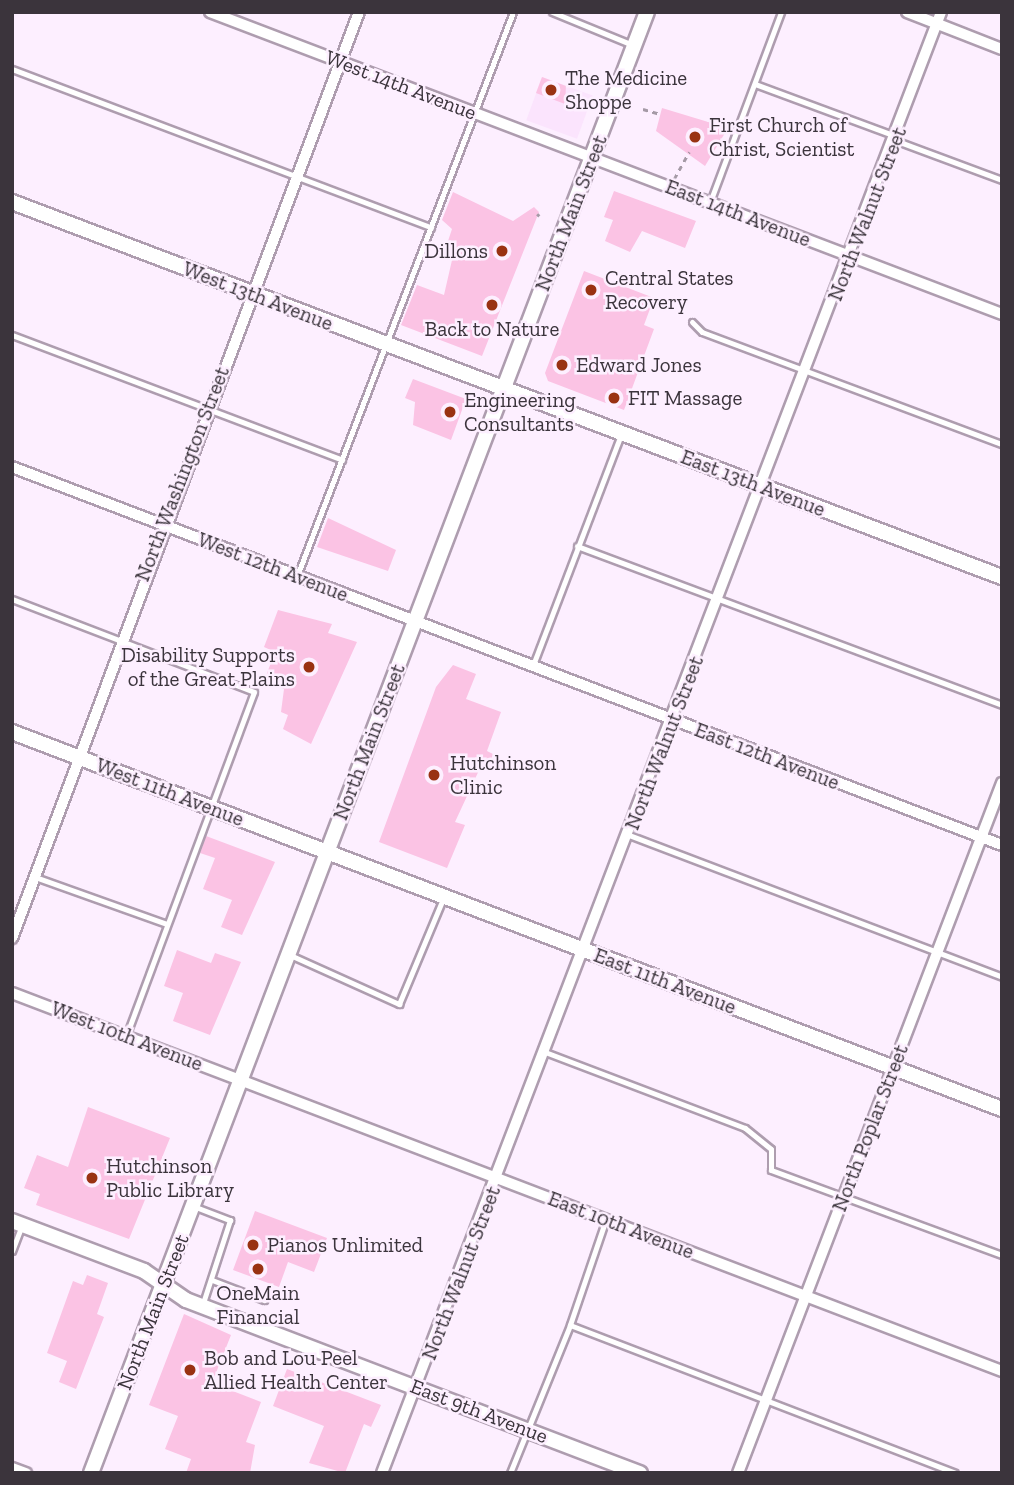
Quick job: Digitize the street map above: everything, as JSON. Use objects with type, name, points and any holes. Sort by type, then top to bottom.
[{"type":"street","name":"West 14th Avenue","points":[[210,12],[592,157]]},
{"type":"street","name":"North Washington Street","points":[[12,938],[119,640],[359,12]]},
{"type":"street","name":"North Main Street","points":[[91,1473],[647,12]]},
{"type":"street","points":[[907,12],[1002,49]]},
{"type":"street","name":"North Walnut Street","points":[[382,1473],[809,371],[848,256],[897,139],[941,12]]},
{"type":"street","name":"East 14th Avenue","points":[[592,157],[1002,314]]},
{"type":"street","name":"West 13th Avenue","points":[[12,202],[504,389]]},
{"type":"street","name":"East 13th Avenue","points":[[504,389],[1002,577]]},
{"type":"street","name":"West 12th Avenue","points":[[12,467],[416,621]]},
{"type":"street","name":"East 12th Avenue","points":[[416,621],[1002,845]]},
{"type":"street","name":"West 11th Avenue","points":[[12,732],[327,852]]},
{"type":"street","name":"North Poplar Street","points":[[738,1473],[1002,783]]},
{"type":"street","name":"East 11th Avenue","points":[[327,852],[1002,1109]]},
{"type":"street","name":"West 10th Avenue","points":[[12,993],[241,1080]]},
{"type":"street","name":"East 10th Avenue","points":[[241,1080],[1002,1371]]},
{"type":"street","name":"East 9th Avenue","points":[[17,1223],[144,1271],[163,1285],[202,1306],[640,1473]]},
{"type":"street","points":[[12,1468],[26,1473]]},
{"type":"lane","points":[[297,576],[513,12]]},
{"type":"lane","points":[[552,12],[634,46]]},
{"type":"lane","points":[[710,202],[781,12]]},
{"type":"lane","points":[[12,69],[431,227]]},
{"type":"lane","points":[[755,84],[1002,180]]},
{"type":"lane","points":[[692,322],[702,332],[1002,444]]},
{"type":"lane","points":[[12,335],[342,460]]},
{"type":"lane","points":[[533,665],[621,434]]},
{"type":"lane","points":[[577,546],[720,597],[1002,705]]},
{"type":"lane","points":[[12,599],[254,692],[125,1036]]},
{"type":"lane","points":[[629,835],[1002,977]]},
{"type":"lane","points":[[35,877],[167,924]]},
{"type":"lane","points":[[289,955],[400,1004],[444,897]]},
{"type":"lane","points":[[545,1052],[746,1128],[771,1149],[771,1170],[1002,1255]]},
{"type":"lane","points":[[193,1206],[230,1220],[202,1306]]},
{"type":"lane","points":[[510,1473],[570,1325],[606,1219]]},
{"type":"lane","points":[[12,1251],[17,1223]]},
{"type":"lane","points":[[212,1280],[264,1300]]},
{"type":"lane","points":[[570,1325],[955,1473]]},
{"type":"path","points":[[643,109],[660,114]]},
{"type":"path","points":[[670,187],[689,152]]},
{"type":"shaded area","points":[[542,77],[593,95],[577,139],[526,120]]},
{"type":"building","points":[[542,77],[566,86],[565,104],[536,93]]},
{"type":"building","name":"First Church of Christ, Scientist","points":[[662,108],[728,128],[705,166],[656,131]]},
{"type":"building","points":[[614,191],[696,221],[685,248],[642,231],[630,252],[605,241],[613,220],[604,217]]},
{"type":"building","points":[[453,192],[513,221],[534,207],[539,212],[482,356],[401,325],[417,285],[444,295],[455,247],[447,244],[452,229],[442,220]]},
{"type":"building","points":[[584,271],[654,298],[644,325],[654,329],[624,410],[548,381],[545,373]]},
{"type":"building","points":[[413,379],[466,399],[451,440],[413,425],[415,402],[405,398]]},
{"type":"building","points":[[328,518],[396,550],[388,571],[317,547]]},
{"type":"building","name":"Disability Supports of the Great Plains","points":[[278,610],[332,624],[328,633],[357,642],[311,744],[283,729],[288,715],[281,712],[284,689],[264,681],[275,652],[264,647]]},
{"type":"building","points":[[453,665],[476,674],[466,699],[501,712],[487,751],[493,754],[488,769],[481,766],[455,822],[465,825],[447,868],[379,842],[436,687]]},
{"type":"building","points":[[206,836],[275,862],[242,935],[221,927],[232,900],[203,889],[215,858],[200,853]]},
{"type":"building","points":[[177,950],[211,963],[215,953],[241,962],[210,1035],[173,1021],[183,993],[164,986]]},
{"type":"building","name":"Hutchinson Public Library","points":[[88,1107],[170,1138],[129,1239],[36,1205],[40,1194],[24,1188],[37,1155],[68,1167]]},
{"type":"building","points":[[255,1211],[327,1238],[314,1272],[288,1262],[279,1287],[233,1270]]},
{"type":"building","points":[[87,1275],[108,1283],[97,1314],[104,1317],[76,1389],[59,1382],[67,1361],[47,1353],[73,1281],[83,1285]]},
{"type":"building","name":"Bob and Lou Peel Allied Health Center","points":[[184,1314],[231,1335],[212,1383],[261,1402],[246,1442],[255,1445],[250,1473],[186,1473],[191,1459],[165,1449],[178,1416],[149,1405]]},
{"type":"building","points":[[287,1369],[381,1405],[371,1427],[364,1424],[345,1473],[309,1463],[324,1426],[273,1406]]},
{"type":"place","name":"The Medicine Shoppe","points":[[551,90]]},
{"type":"place","name":"First Church of Christ, Scientist","points":[[695,137]]},
{"type":"place","name":"Dillons","points":[[502,251]]},
{"type":"place","name":"Central States Recovery","points":[[591,290]]},
{"type":"place","name":"Back to Nature","points":[[492,305]]},
{"type":"place","name":"Edward Jones","points":[[562,365]]},
{"type":"place","name":"FIT Massage","points":[[614,398]]},
{"type":"place","name":"Engineering Consultants","points":[[450,412]]},
{"type":"place","name":"Disability Supports of the Great Plains","points":[[309,667]]},
{"type":"place","name":"Hutchinson Clinic","points":[[434,775]]},
{"type":"place","name":"Hutchinson Public Library","points":[[92,1178]]},
{"type":"place","name":"Pianos Unlimited","points":[[253,1245]]},
{"type":"place","name":"OneMain Financial","points":[[258,1269]]},
{"type":"place","name":"Bob and Lou Peel Allied Health Center","points":[[190,1370]]}]
